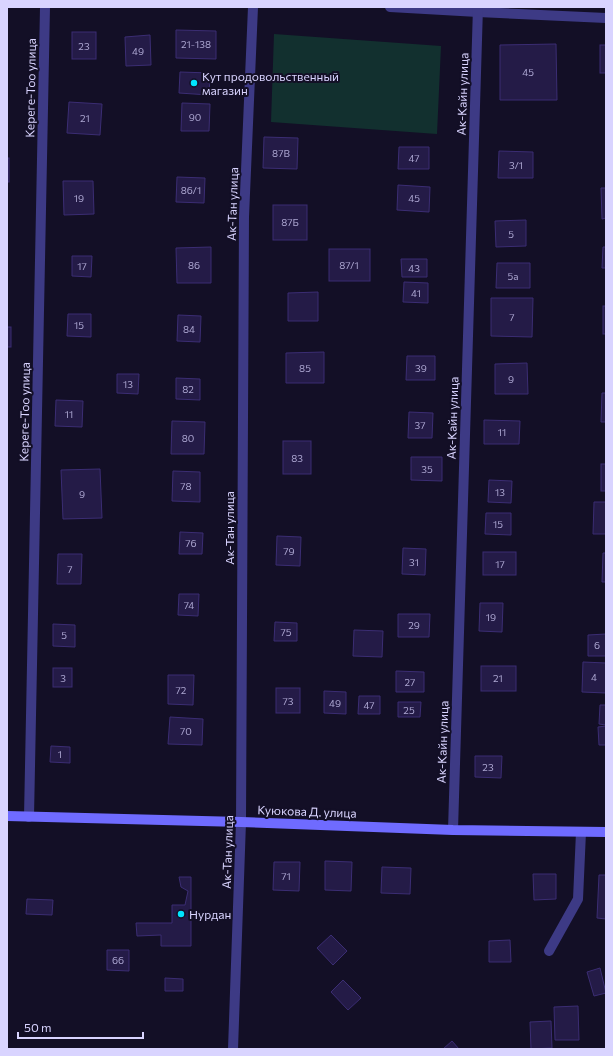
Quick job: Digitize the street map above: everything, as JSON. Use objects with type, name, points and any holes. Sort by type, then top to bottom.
[{"type":"street","name":"Кереге-Тоо улица","points":[[29,817],[45,7]]},
{"type":"street","name":"Ак-Тан улица","points":[[233,1049],[241,822],[244,217],[253,7]]},
{"type":"street","points":[[390,7],[478,10],[606,18]]},
{"type":"street","name":"Ак-Кайн улица","points":[[453,830],[478,10]]},
{"type":"street","name":"Куюкова Д. улица","points":[[7,816],[241,822],[453,830],[606,832]]},
{"type":"street","points":[[549,951],[578,899],[581,832]]},
{"type":"green space","points":[[274,34],[441,46],[437,134],[271,122]]},
{"type":"building","points":[[176,30],[216,31],[216,59],[176,58]]},
{"type":"building","points":[[72,32],[96,32],[96,59],[72,59]]},
{"type":"building","points":[[150,35],[151,65],[126,66],[125,37]]},
{"type":"building","points":[[556,44],[557,100],[500,100],[500,45]]},
{"type":"building","points":[[600,45],[606,45],[606,73],[600,73]]},
{"type":"building","name":"Кут продовольственный магазин","points":[[180,72],[210,73],[209,95],[179,93]]},
{"type":"building","points":[[69,102],[102,104],[100,135],[67,133]]},
{"type":"building","points":[[182,103],[210,104],[209,131],[181,131]]},
{"type":"building","points":[[264,137],[298,138],[297,169],[263,168]]},
{"type":"building","points":[[399,147],[429,147],[429,169],[398,169]]},
{"type":"building","points":[[499,151],[533,152],[533,178],[498,178]]},
{"type":"building","points":[[7,158],[9,158],[9,182],[7,182]]},
{"type":"building","points":[[177,177],[205,178],[204,203],[176,202]]},
{"type":"building","points":[[63,181],[93,181],[94,214],[64,215]]},
{"type":"building","points":[[398,185],[430,187],[429,212],[397,210]]},
{"type":"building","points":[[601,188],[606,188],[606,218],[602,219]]},
{"type":"building","points":[[273,205],[307,205],[307,240],[273,240]]},
{"type":"building","points":[[526,220],[526,246],[496,247],[495,221]]},
{"type":"building","points":[[211,247],[211,283],[177,283],[176,248]]},
{"type":"building","points":[[603,247],[606,247],[606,268],[602,268]]},
{"type":"building","points":[[329,249],[370,249],[370,281],[329,281]]},
{"type":"building","points":[[72,256],[92,256],[91,277],[72,276]]},
{"type":"building","points":[[401,259],[427,259],[427,277],[402,277]]},
{"type":"building","points":[[497,263],[530,263],[530,288],[496,288]]},
{"type":"building","points":[[404,282],[428,283],[428,303],[403,302]]},
{"type":"building","points":[[318,292],[318,321],[288,321],[288,293]]},
{"type":"building","points":[[491,298],[533,298],[532,337],[491,336]]},
{"type":"building","points":[[603,306],[606,306],[606,334],[603,334]]},
{"type":"building","points":[[68,314],[91,314],[91,337],[67,336]]},
{"type":"building","points":[[178,315],[201,316],[200,342],[177,341]]},
{"type":"building","points":[[7,327],[11,327],[11,347],[7,347]]},
{"type":"building","points":[[324,352],[324,383],[286,383],[286,353]]},
{"type":"building","points":[[407,356],[435,356],[435,380],[406,380]]},
{"type":"building","points":[[527,363],[528,394],[495,394],[495,364]]},
{"type":"building","points":[[117,374],[139,374],[138,394],[117,393]]},
{"type":"building","points":[[176,378],[200,379],[200,400],[176,399]]},
{"type":"building","points":[[602,393],[606,393],[606,422],[601,422]]},
{"type":"building","points":[[56,400],[83,401],[82,427],[55,426]]},
{"type":"building","points":[[409,412],[433,413],[432,438],[408,438]]},
{"type":"building","points":[[484,420],[520,421],[519,444],[484,444]]},
{"type":"building","points":[[172,421],[205,422],[204,454],[171,454]]},
{"type":"building","points":[[283,441],[311,441],[311,474],[283,474]]},
{"type":"building","points":[[411,457],[442,457],[442,481],[411,480]]},
{"type":"building","points":[[601,464],[606,464],[606,491],[601,491]]},
{"type":"building","points":[[100,469],[102,518],[63,519],[61,470]]},
{"type":"building","points":[[173,471],[200,472],[200,502],[172,501]]},
{"type":"building","points":[[489,480],[512,481],[511,503],[488,502]]},
{"type":"building","points":[[594,502],[606,502],[606,534],[593,534]]},
{"type":"building","points":[[486,513],[511,513],[511,535],[485,534]]},
{"type":"building","points":[[180,532],[203,533],[202,554],[179,554]]},
{"type":"building","points":[[277,536],[301,537],[300,566],[276,565]]},
{"type":"building","points":[[403,548],[426,549],[425,575],[402,574]]},
{"type":"building","points":[[483,552],[516,552],[516,575],[483,575]]},
{"type":"building","points":[[603,553],[606,553],[606,582],[602,582]]},
{"type":"building","points":[[58,554],[82,554],[81,584],[57,584]]},
{"type":"building","points":[[179,594],[199,594],[198,616],[178,615]]},
{"type":"building","points":[[480,603],[503,603],[502,632],[479,631]]},
{"type":"building","points":[[398,614],[430,614],[429,637],[398,637]]},
{"type":"building","points":[[275,622],[297,623],[297,641],[274,641]]},
{"type":"building","points":[[53,624],[75,625],[75,647],[53,646]]},
{"type":"building","points":[[354,630],[383,631],[382,657],[353,656]]},
{"type":"building","points":[[606,634],[606,656],[588,656],[588,635]]},
{"type":"building","points":[[583,662],[606,663],[606,693],[582,692]]},
{"type":"building","points":[[481,666],[516,666],[516,691],[481,691]]},
{"type":"building","points":[[53,668],[72,668],[72,687],[53,687]]},
{"type":"building","points":[[396,671],[424,672],[424,692],[396,692]]},
{"type":"building","points":[[168,675],[194,675],[193,705],[168,704]]},
{"type":"building","points":[[276,688],[300,688],[300,713],[276,713]]},
{"type":"building","points":[[324,691],[346,692],[346,714],[324,713]]},
{"type":"building","points":[[359,696],[380,696],[380,714],[358,714]]},
{"type":"building","points":[[398,702],[421,702],[420,717],[398,717]]},
{"type":"building","points":[[600,705],[606,705],[606,725],[599,724]]},
{"type":"building","points":[[170,717],[203,719],[202,745],[168,744]]},
{"type":"building","points":[[606,726],[606,745],[599,745],[598,727]]},
{"type":"building","points":[[51,746],[70,747],[70,763],[50,762]]},
{"type":"building","points":[[475,756],[502,756],[501,778],[475,777]]},
{"type":"building","points":[[325,861],[352,862],[351,891],[325,890]]},
{"type":"building","points":[[274,862],[300,862],[299,891],[273,890]]},
{"type":"building","points":[[382,867],[411,868],[410,894],[381,893]]},
{"type":"building","points":[[533,874],[556,874],[556,899],[534,900]]},
{"type":"building","points":[[599,875],[606,875],[606,919],[597,918]]},
{"type":"building","name":"Нурдан","points":[[179,877],[191,877],[191,946],[161,946],[161,935],[137,936],[136,923],[172,923],[172,905],[185,905],[188,891],[181,887]]},
{"type":"building","points":[[27,899],[53,900],[52,915],[26,914]]},
{"type":"building","points":[[331,935],[347,951],[333,965],[317,948]]},
{"type":"building","points":[[510,940],[511,962],[489,962],[489,941]]},
{"type":"building","points":[[107,950],[129,950],[129,971],[107,970]]},
{"type":"building","points":[[600,968],[606,993],[594,996],[587,972]]},
{"type":"building","points":[[165,978],[183,979],[183,991],[165,991]]},
{"type":"building","points":[[343,980],[361,998],[348,1010],[331,992]]},
{"type":"building","points":[[578,1006],[579,1040],[555,1040],[554,1007]]},
{"type":"building","points":[[551,1021],[552,1048],[531,1049],[530,1022]]},
{"type":"building","points":[[452,1041],[459,1049],[443,1049]]},
{"type":"place","name":"Кут продовольственный магазин","points":[[194,83]]},
{"type":"place","name":"Нурдан","points":[[181,914]]}]
